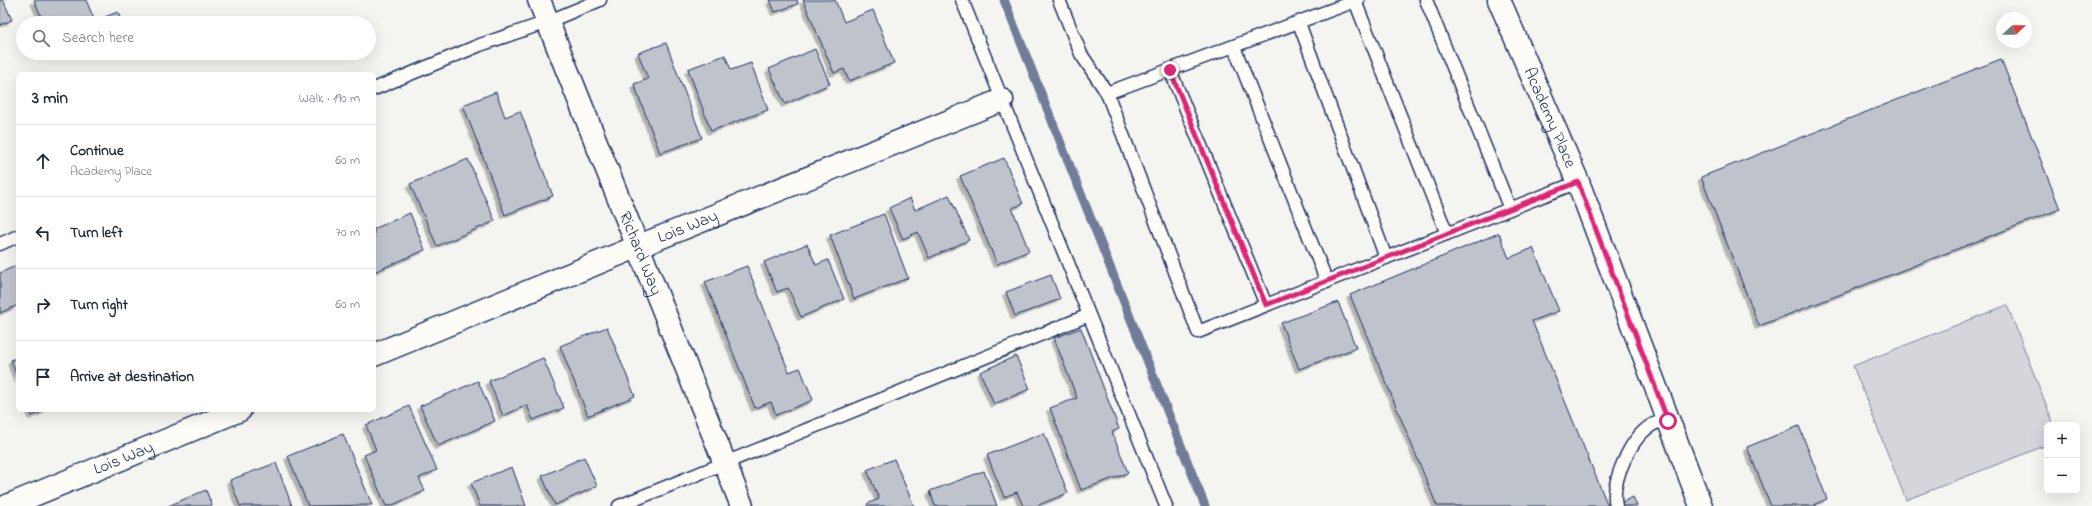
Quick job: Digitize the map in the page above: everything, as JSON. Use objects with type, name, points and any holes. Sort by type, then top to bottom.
[{"type":"street","name":"Richard Way","points":[[539,0],[639,246],[742,506]]},
{"type":"street","name":"Academy Place","points":[[1498,0],[1578,182],[1701,506]]},
{"type":"street","name":"Lois Way","points":[[376,354],[639,246],[1002,100]]},
{"type":"street","name":"Lois Way","points":[[7,506],[235,412]]},
{"type":"lane","points":[[376,87],[480,45],[548,22],[600,0]]},
{"type":"lane","points":[[962,0],[1166,506]]},
{"type":"lane","points":[[1059,0],[1081,54],[1107,93],[1198,332],[1578,182]]},
{"type":"lane","points":[[1426,0],[1510,209]]},
{"type":"lane","points":[[1107,93],[1356,1],[1447,234]]},
{"type":"lane","points":[[1299,23],[1386,258]]},
{"type":"lane","points":[[1234,47],[1327,282]]},
{"type":"lane","points":[[1170,70],[1266,305]]},
{"type":"lane","points":[[0,244],[16,237]]},
{"type":"lane","points":[[619,506],[1089,315]]},
{"type":"lane","points":[[1616,506],[1618,473],[1631,446],[1652,425],[1668,421]]},
{"type":"shaded area","points":[[2007,305],[2053,422],[2044,422],[2044,446],[1906,500],[1853,366]]},
{"type":"building","points":[[0,0],[3,0],[12,20],[0,25]]},
{"type":"building","points":[[34,0],[86,0],[93,16],[41,16]]},
{"type":"building","points":[[770,0],[797,0],[798,4],[775,12]]},
{"type":"building","points":[[803,0],[835,0],[844,22],[873,10],[894,63],[849,81],[844,69],[834,73]]},
{"type":"building","points":[[118,12],[119,16],[107,16]]},
{"type":"building","points":[[666,43],[702,138],[660,153],[634,84],[648,79],[638,53]]},
{"type":"building","points":[[815,49],[830,84],[785,104],[769,69]]},
{"type":"building","points":[[725,55],[731,70],[751,63],[768,110],[711,131],[688,69]]},
{"type":"building","points":[[2001,59],[2060,209],[1759,326],[1701,177]]},
{"type":"building","points":[[496,92],[505,117],[520,111],[553,196],[505,215],[463,105]]},
{"type":"building","points":[[1004,158],[1023,204],[1012,208],[1029,251],[997,264],[960,176]]},
{"type":"building","points":[[468,159],[495,221],[437,246],[410,184]]},
{"type":"building","points":[[949,195],[969,240],[929,258],[918,232],[903,239],[889,208],[910,198],[915,210]]},
{"type":"building","points":[[410,213],[425,250],[376,271],[376,228]]},
{"type":"building","points":[[884,214],[908,278],[854,299],[830,235]]},
{"type":"building","points":[[1499,233],[1509,258],[1533,248],[1559,311],[1532,321],[1608,506],[1437,506],[1350,295]]},
{"type":"building","points":[[807,244],[816,265],[828,260],[844,299],[801,317],[788,288],[777,292],[764,262]]},
{"type":"building","points":[[16,266],[16,306],[0,313],[0,273]]},
{"type":"building","points":[[747,266],[789,372],[800,368],[813,400],[776,415],[771,402],[755,408],[705,282]]},
{"type":"building","points":[[1051,275],[1060,299],[1015,316],[1006,292]]},
{"type":"building","points":[[1338,302],[1356,348],[1299,369],[1281,323]]},
{"type":"building","points":[[607,327],[635,396],[588,416],[560,346]]},
{"type":"building","points":[[1081,328],[1119,429],[1112,432],[1128,473],[1081,490],[1050,408],[1077,398],[1054,338]]},
{"type":"building","points":[[1016,356],[1030,389],[994,404],[980,372]]},
{"type":"building","points":[[16,358],[16,374],[11,360]]},
{"type":"building","points":[[543,358],[564,408],[533,420],[527,405],[503,416],[489,381]]},
{"type":"building","points":[[478,381],[495,421],[438,446],[420,406]]},
{"type":"building","points":[[409,406],[437,470],[419,478],[425,491],[390,506],[386,506],[364,455],[376,450],[366,425]]},
{"type":"building","points":[[31,412],[42,412],[32,416]]},
{"type":"building","points":[[1799,426],[1827,499],[1815,504],[1816,506],[1771,506],[1747,447]]},
{"type":"building","points":[[1044,433],[1068,493],[1036,506],[1023,506],[1017,492],[1004,497],[987,455]]},
{"type":"building","points":[[343,434],[372,505],[308,506],[288,456]]},
{"type":"building","points":[[584,457],[597,486],[555,505],[542,476]]},
{"type":"building","points":[[894,459],[914,506],[868,506],[867,504],[879,499],[867,470]]},
{"type":"building","points":[[276,463],[292,506],[240,506],[230,480]]},
{"type":"building","points":[[512,467],[526,506],[480,506],[471,483]]},
{"type":"building","points":[[984,471],[997,506],[935,506],[930,491]]},
{"type":"building","points":[[206,490],[212,506],[168,506]]},
{"type":"building","points":[[1633,497],[1637,506],[1613,506]]},
{"type":"waterway","points":[[1004,0],[1205,506]]},
{"type":"route","points":[[1170,70],[1266,305],[1578,182],[1668,421]]}]
